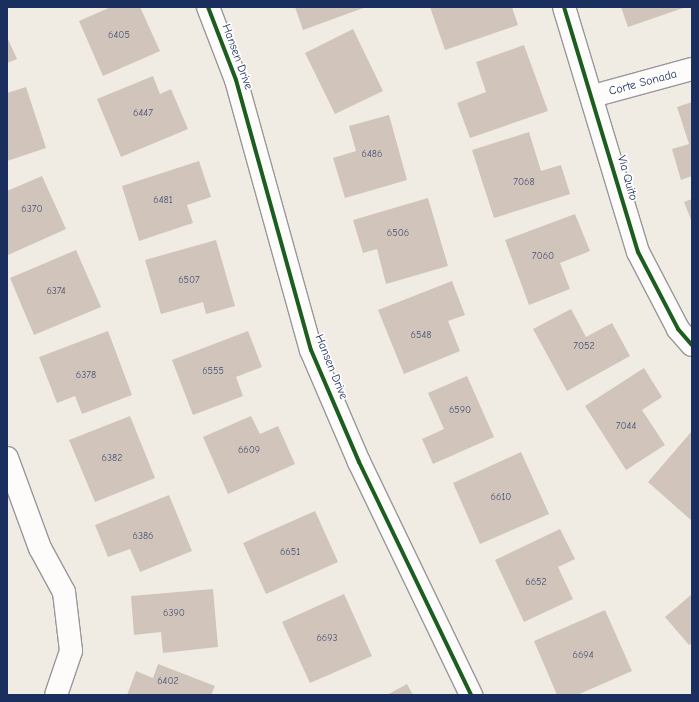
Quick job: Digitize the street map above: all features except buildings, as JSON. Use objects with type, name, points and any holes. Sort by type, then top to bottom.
[{"type":"street","name":"Hansen Drive","points":[[208,7],[236,80],[311,350],[359,462],[470,695]]},
{"type":"street","name":"Via Quito","points":[[564,7],[593,96],[638,252],[678,329],[692,345]]},
{"type":"street","name":"Corte Sonada","points":[[593,96],[692,69]]},
{"type":"street","points":[[7,458],[40,548],[64,592],[71,651],[56,695]]},
{"type":"cycle path","points":[[208,7],[236,80],[311,350],[359,462],[471,695]]},
{"type":"cycle path","points":[[564,7],[638,252],[678,329],[692,345]]}]
